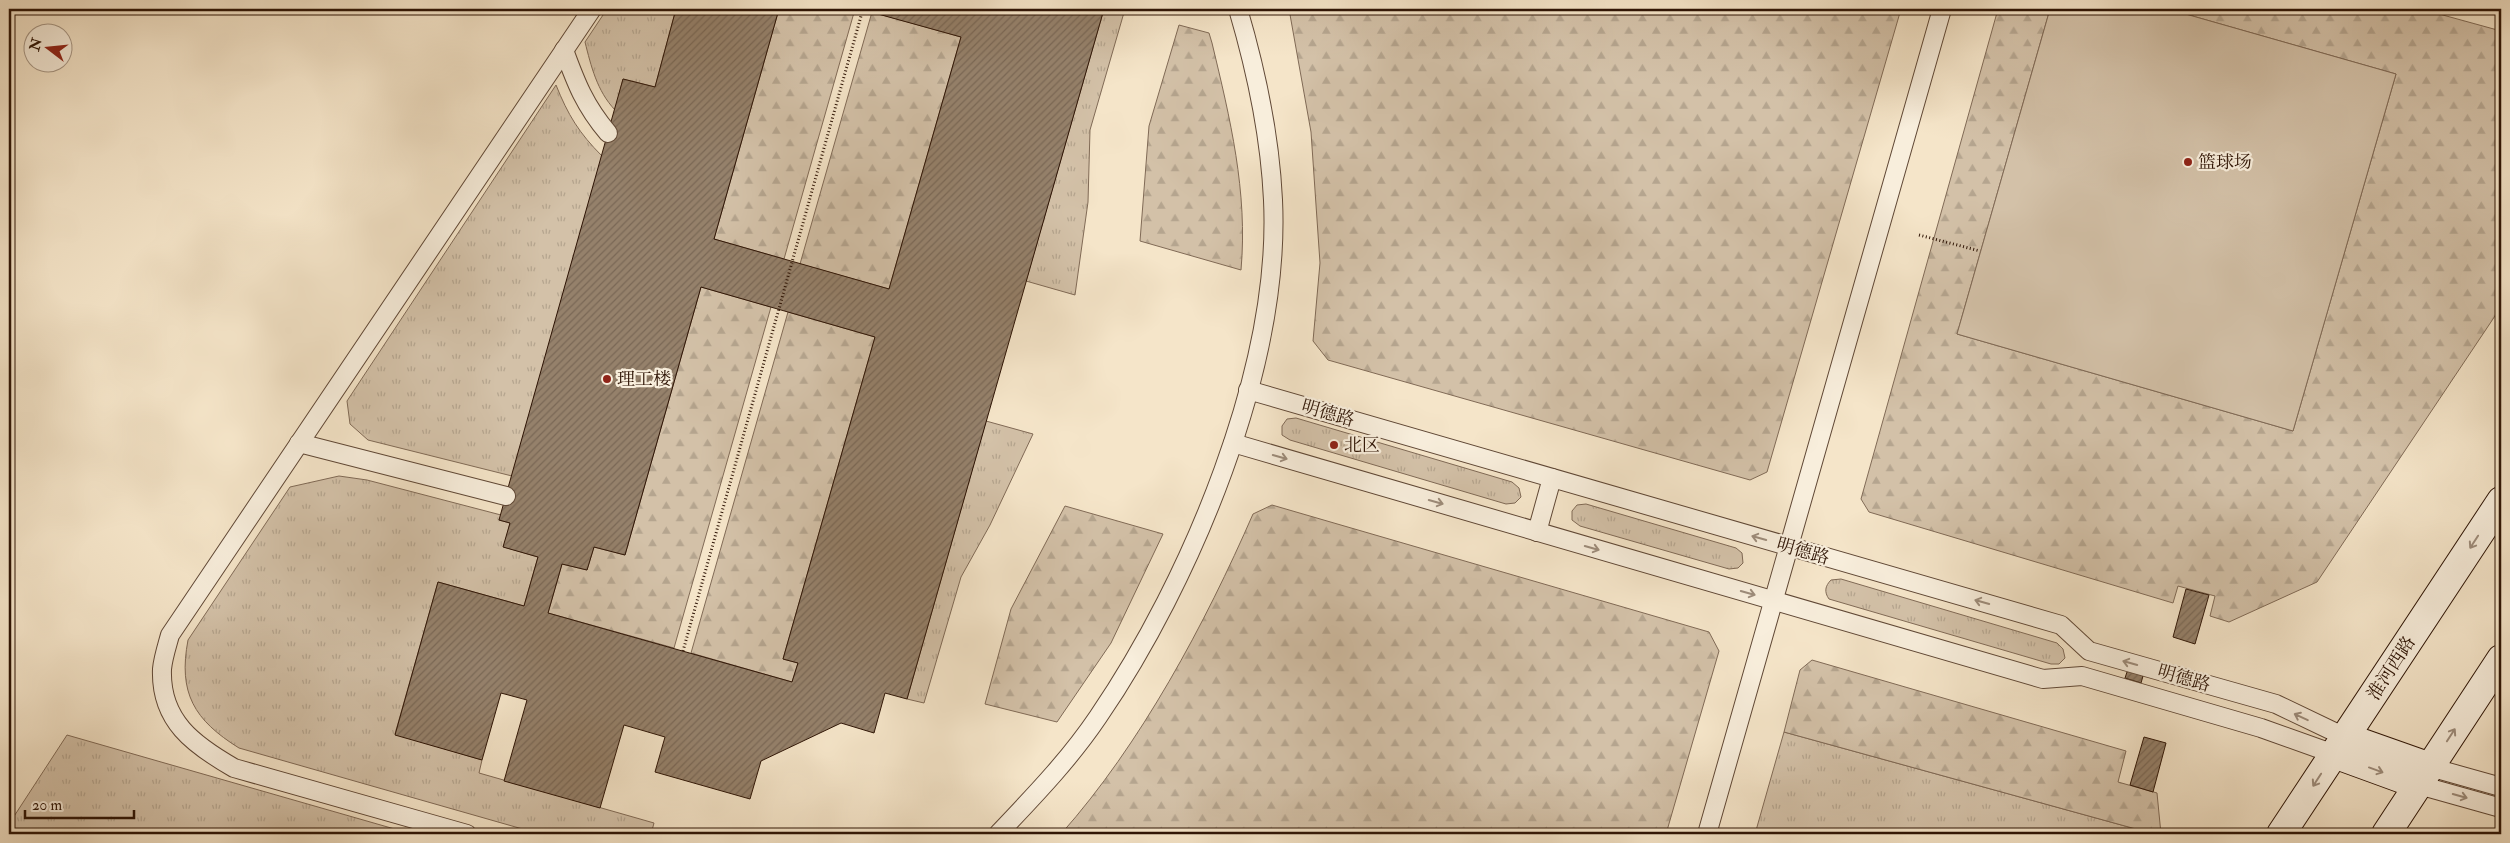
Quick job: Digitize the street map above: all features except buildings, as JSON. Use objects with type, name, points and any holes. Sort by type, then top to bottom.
[{"type":"main road","name":"淮河西路","points":[[2281,834],[2501,501]]},
{"type":"main road","points":[[2386,834],[2501,659]]},
{"type":"main road","points":[[2340,746],[2425,776]]},
{"type":"lane","points":[[467,834],[234,768],[202,750],[179,727],[166,700],[162,668],[170,635],[592,9]]},
{"type":"lane","points":[[998,834],[1045,785],[1097,718],[1144,646],[1181,571],[1209,507],[1233,443],[1248,390],[1271,272],[1273,201],[1265,127],[1252,56],[1238,9]]},
{"type":"lane","points":[[1707,834],[1942,9]]},
{"type":"lane","points":[[564,50],[580,94],[593,116],[608,133]]},
{"type":"lane","name":"明德路","points":[[1248,390],[2061,625],[2089,651],[2276,704],[2340,746]]},
{"type":"lane","points":[[300,443],[506,496]]},
{"type":"lane","name":"明德路","points":[[1233,443],[2043,679],[2082,676],[2261,728],[2340,746]]},
{"type":"lane","points":[[1536,532],[1552,478]]},
{"type":"lane","points":[[2425,776],[2501,787]]},
{"type":"lane","points":[[2425,776],[2501,808]]},
{"type":"path","points":[[682,651],[864,9]]},
{"type":"path","points":[[1919,234],[1980,251]]},
{"type":"green space","points":[[607,9],[676,9],[655,87],[623,79],[615,110],[599,86],[592,69],[585,42]]},
{"type":"green space","points":[[779,9],[855,9],[784,259],[714,239]]},
{"type":"green space","points":[[1104,9],[1125,9],[1090,130],[1088,202],[1075,295],[1026,281]]},
{"type":"green space","points":[[1289,9],[1901,9],[1767,472],[1750,480],[1328,360],[1313,341],[1320,263],[1311,132]]},
{"type":"green space","points":[[1998,9],[2050,9],[1957,334],[2293,431],[2396,74],[2168,9],[2421,9],[2501,31],[2501,307],[2317,582],[2229,622],[2210,616],[2215,596],[2178,586],[2173,603],[1869,512],[1861,499]]},
{"type":"green space","name":"篮球场","points":[[2050,9],[2168,9],[2396,74],[2293,431],[1957,334]]},
{"type":"green space","points":[[872,12],[961,37],[889,289],[800,264]]},
{"type":"green space","points":[[1179,25],[1209,33],[1212,43],[1231,127],[1240,184],[1243,241],[1241,270],[1140,241],[1149,126]]},
{"type":"green space","points":[[556,85],[575,123],[602,156],[512,476],[368,440],[350,424],[347,401]]},
{"type":"green space","points":[[701,287],[771,307],[674,648],[548,613],[562,564],[587,570],[594,547],[625,555]]},
{"type":"green space","points":[[788,312],[875,337],[783,659],[798,663],[792,682],[691,653]]},
{"type":"green space","points":[[1296,418],[1512,482],[1519,488],[1521,497],[1515,503],[1506,504],[1290,440],[1282,435],[1282,426],[1287,419]]},
{"type":"green space","points":[[986,421],[1033,434],[990,525],[961,577],[924,703],[907,699]]},
{"type":"green space","points":[[339,476],[367,480],[501,515],[499,520],[510,523],[504,547],[538,557],[524,606],[438,582],[395,734],[482,760],[479,773],[654,823],[651,834],[540,834],[239,748],[211,727],[200,715],[188,690],[185,675],[188,640],[290,487]]},
{"type":"green space","points":[[1586,504],[1736,548],[1742,553],[1743,563],[1738,568],[1729,569],[1580,526],[1572,520],[1572,511],[1577,505]]},
{"type":"green space","points":[[1272,505],[1709,632],[1719,651],[1666,834],[1061,834],[1118,762],[1169,682],[1214,598],[1253,514]]},
{"type":"green space","points":[[1065,506],[1163,534],[1111,643],[1057,722],[985,704],[1011,609]]},
{"type":"green space","points":[[1841,579],[2057,643],[2063,649],[2065,658],[2059,664],[2051,664],[1829,599],[1826,591],[1827,585],[1831,580]]},
{"type":"green space","points":[[1812,660],[2126,751],[2118,782],[2157,793],[2161,834],[2154,834],[1784,732],[1800,670]]},
{"type":"green space","points":[[1784,732],[2154,834],[1755,834]]},
{"type":"green space","points":[[67,735],[412,834],[9,834],[9,824]]},
{"type":"place","name":"篮球场","points":[[2188,162]]},
{"type":"place","name":"理工楼","points":[[607,379]]},
{"type":"place","name":"北区","points":[[1334,445]]}]
